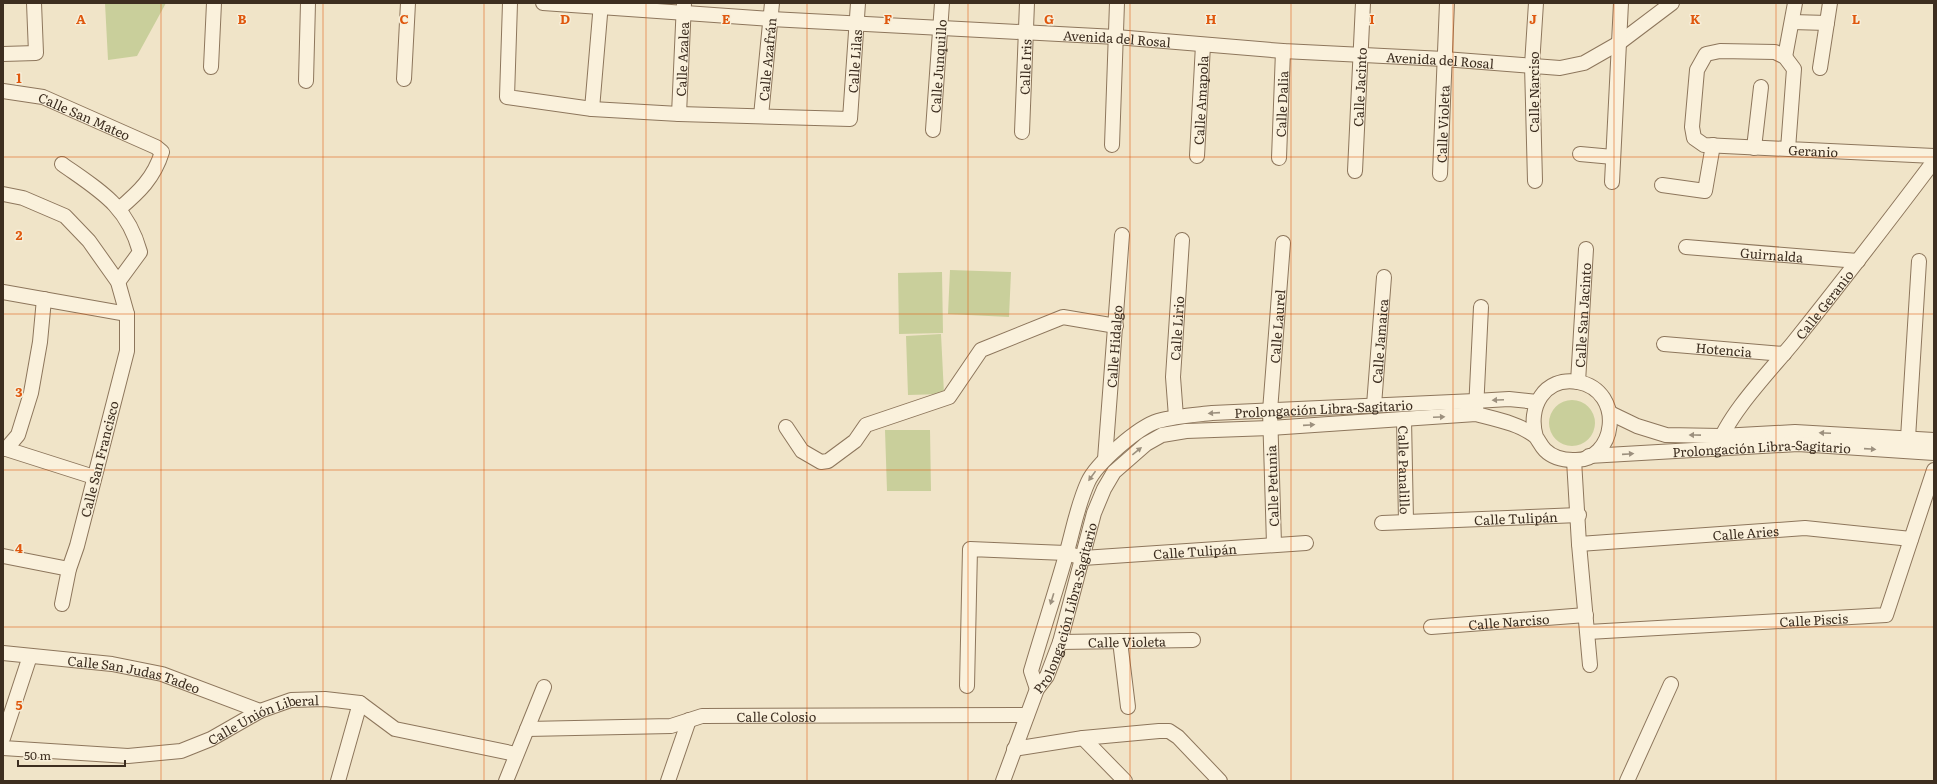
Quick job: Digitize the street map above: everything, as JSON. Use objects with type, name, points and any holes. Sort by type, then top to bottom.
[{"type":"street","points":[[3,54],[36,53],[34,3]]},
{"type":"street","points":[[211,67],[214,3]]},
{"type":"street","points":[[306,81],[308,3]]},
{"type":"street","points":[[404,79],[408,3]]},
{"type":"street","points":[[510,3],[507,97],[592,109],[679,114],[760,116]]},
{"type":"street","name":"Avenida del Rosal","points":[[543,3],[684,8],[771,19],[1116,37],[1283,51],[1532,64],[1560,68],[1584,63],[1619,43],[1672,3]]},
{"type":"street","name":"Calle Azafrán","points":[[760,116],[772,3]]},
{"type":"street","name":"Calle Lilas","points":[[760,116],[850,119],[858,3]]},
{"type":"street","name":"Calle Junquillo","points":[[933,130],[942,3]]},
{"type":"street","name":"Calle Iris","points":[[1022,132],[1027,3]]},
{"type":"street","points":[[1112,145],[1117,3]]},
{"type":"street","name":"Calle Jacinto","points":[[1355,171],[1363,3]]},
{"type":"street","name":"Calle Violeta","points":[[1440,174],[1447,3]]},
{"type":"street","name":"Calle Narciso","points":[[1535,181],[1532,64],[1536,3]]},
{"type":"street","points":[[1612,182],[1621,3]]},
{"type":"street","points":[[1788,149],[1794,70],[1785,57],[1795,3]]},
{"type":"street","points":[[1820,68],[1830,3]]},
{"type":"street","points":[[592,109],[601,5]]},
{"type":"street","name":"Calle Azalea","points":[[679,114],[684,8]]},
{"type":"street","points":[[1792,22],[1826,23]]},
{"type":"street","name":"Calle Amapola","points":[[1197,156],[1203,45]]},
{"type":"street","name":"Calle Dalia","points":[[1279,158],[1283,51]]},
{"type":"street","name":"Geranio","points":[[1785,57],[1775,52],[1720,51],[1706,54],[1697,70],[1692,127],[1694,138],[1704,145],[1934,156]]},
{"type":"street","points":[[1754,148],[1761,87]]},
{"type":"street","name":"Calle San Mateo","points":[[3,91],[43,97],[156,147],[162,152],[159,161],[144,187],[119,209]]},
{"type":"street","points":[[1662,185],[1705,191],[1713,145]]},
{"type":"street","points":[[1580,154],[1613,157]]},
{"type":"street","name":"Calle Geranio","points":[[1719,442],[1746,400],[1858,261],[1934,161]]},
{"type":"street","points":[[62,164],[101,193],[119,209],[134,233],[140,252],[118,282]]},
{"type":"street","name":"Calle San Francisco","points":[[3,194],[23,198],[65,216],[89,241],[118,282],[127,314],[127,351],[69,569],[62,604]]},
{"type":"street","name":"Calle Hidalgo","points":[[1105,458],[1122,235]]},
{"type":"street","name":"Calle Lirio","points":[[1176,417],[1173,377],[1182,240]]},
{"type":"street","name":"Calle Laurel","points":[[1270,428],[1283,242]]},
{"type":"street","name":"Guirnalda","points":[[1686,247],[1858,261]]},
{"type":"street","name":"Calle San Jacinto","points":[[1578,382],[1586,249]]},
{"type":"street","points":[[1908,438],[1919,261]]},
{"type":"street","name":"Calle Jamaica","points":[[1374,406],[1384,277]]},
{"type":"street","points":[[3,292],[127,314]]},
{"type":"street","points":[[44,299],[40,342],[31,393],[18,435],[5,448],[94,477]]},
{"type":"street","points":[[1476,408],[1481,307]]},
{"type":"street","points":[[786,427],[802,451],[821,462],[828,461],[855,441],[866,425],[949,398],[981,350],[1063,317],[1116,326]]},
{"type":"street","name":"Hotencia","points":[[1664,344],[1784,354]]},
{"type":"street","points":[[1566,382],[1578,382],[1599,392],[1606,402],[1610,413],[1610,431],[1602,447],[1589,456],[1574,460],[1559,458],[1545,450],[1536,437],[1532,425],[1533,413],[1537,402],[1544,392],[1554,385],[1566,382]]},
{"type":"street","name":"Prolongación Libra-Sagitario","points":[[1037,689],[1048,676],[1060,642],[1094,513],[1104,489],[1114,472],[1146,444],[1162,435],[1186,431],[1270,428],[1404,418],[1476,408],[1509,400],[1537,402]]},
{"type":"street","name":"Prolongación Libra-Sagitario","points":[[1037,689],[1031,671],[1066,554],[1078,508],[1088,481],[1105,458],[1136,434],[1156,421],[1176,417],[1374,406],[1476,408],[1536,437]]},
{"type":"street","name":"Prolongación Libra-Sagitario","points":[[1610,413],[1637,426],[1666,435],[1719,442],[1798,444],[1934,453]]},
{"type":"street","name":"Calle Panalillo","points":[[1404,418],[1406,521]]},
{"type":"street","name":"Calle Petunia","points":[[1270,428],[1274,544]]},
{"type":"street","name":"Prolongación Libra-Sagitario","points":[[1589,456],[1795,432],[1934,440]]},
{"type":"street","points":[[1574,460],[1579,544],[1590,665]]},
{"type":"street","name":"Calle Piscis","points":[[1588,632],[1886,616],[1934,470]]},
{"type":"street","name":"Calle Tulipán","points":[[1382,523],[1578,515]]},
{"type":"street","name":"Calle Aries","points":[[1579,544],[1805,528],[1911,539]]},
{"type":"street","name":"Calle Tulipán","points":[[967,686],[970,549],[1066,554],[1083,558],[1306,543]]},
{"type":"street","points":[[3,556],[69,569]]},
{"type":"street","name":"Calle Narciso","points":[[1431,627],[1586,615]]},
{"type":"street","name":"Calle Violeta","points":[[1060,642],[1193,640]]},
{"type":"street","points":[[1120,641],[1128,707]]},
{"type":"street","name":"Calle San Judas Tadeo","points":[[3,653],[112,664],[162,674],[260,711]]},
{"type":"street","points":[[3,738],[30,656]]},
{"type":"street","points":[[1627,781],[1671,684]]},
{"type":"street","points":[[506,781],[544,686]]},
{"type":"street","points":[[1003,781],[1037,689]]},
{"type":"street","name":"Calle Unión Liberal","points":[[3,748],[128,756],[181,751],[211,739],[260,711],[291,700],[325,699],[360,703]]},
{"type":"street","points":[[338,781],[360,703],[395,729],[516,754]]},
{"type":"street","name":"Calle Colosio","points":[[527,729],[671,726],[702,716],[1027,715]]},
{"type":"street","points":[[668,781],[689,720]]},
{"type":"street","points":[[1014,749],[1083,738],[1159,731],[1169,732],[1178,737],[1220,781]]},
{"type":"street","points":[[1083,738],[1125,781]]},
{"type":"green space","points":[[105,3],[166,3],[137,56],[108,60]]},
{"type":"green space","points":[[950,270],[1011,272],[1009,317],[948,314]]},
{"type":"green space","points":[[942,272],[943,333],[899,334],[898,273]]},
{"type":"green space","points":[[941,334],[944,394],[908,395],[906,336]]},
{"type":"green space","points":[[1577,400],[1589,406],[1594,414],[1594,432],[1589,440],[1581,445],[1567,446],[1555,440],[1550,432],[1549,418],[1555,406],[1563,401]]},
{"type":"green space","points":[[885,430],[930,430],[931,491],[887,491]]}]
